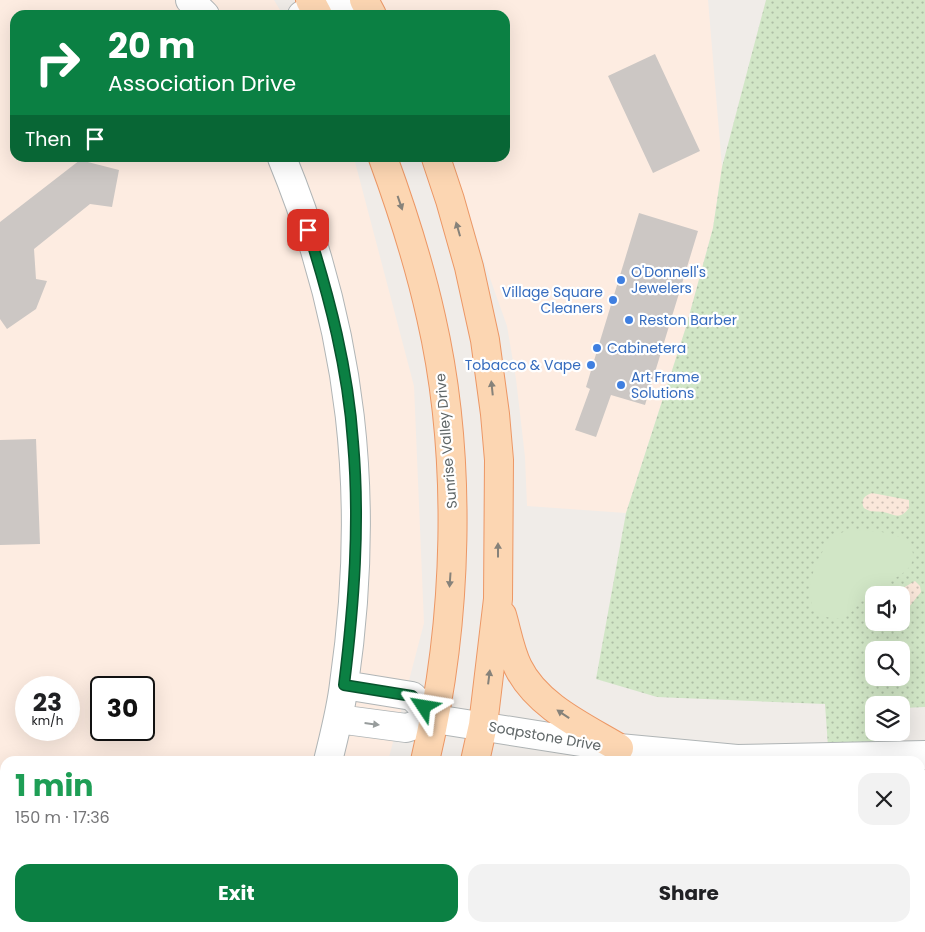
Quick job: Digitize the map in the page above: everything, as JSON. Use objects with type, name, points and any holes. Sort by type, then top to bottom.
[{"type":"main road","name":"Sunrise Valley Drive","points":[[385,162],[402,208],[432,318],[450,445],[453,513],[445,644],[435,719],[426,756]]},
{"type":"main road","points":[[437,162],[469,267],[486,340],[499,460],[498,599],[483,726],[476,756]]},
{"type":"main road","points":[[498,599],[518,668],[532,688],[555,708],[619,748]]},
{"type":"street","points":[[190,0],[200,10]]},
{"type":"street","points":[[311,10],[343,1],[365,8]]},
{"type":"street","points":[[284,162],[303,213],[328,295],[340,347],[350,414],[355,468],[356,529],[353,602],[344,685],[329,756]]},
{"type":"street","points":[[338,720],[406,728],[435,719],[412,696],[344,685]]},
{"type":"street","name":"Soapstone Drive","points":[[435,719],[619,748],[697,756]]},
{"type":"street","name":"Soapstone Drive","points":[[887,756],[925,755]]},
{"type":"shaded area","points":[[0,0],[274,0],[280,10],[10,10],[10,162],[355,162],[414,386],[424,623],[389,756],[0,756]]},
{"type":"shaded area","points":[[381,0],[708,0],[722,167],[713,228],[686,327],[626,513],[527,506],[525,457],[516,379],[507,326],[486,267],[453,162],[510,162],[510,10],[386,10]]},
{"type":"green space","points":[[766,0],[925,0],[925,707],[910,708],[910,696],[865,696],[865,741],[887,741],[888,756],[829,756],[825,704],[657,697],[596,679],[626,513],[686,327],[713,228],[722,167]]},
{"type":"green space","points":[[848,530],[876,531],[897,536],[905,540],[910,546],[913,558],[911,565],[900,575],[880,586],[865,586],[865,597],[855,609],[842,618],[837,619],[827,617],[818,612],[812,605],[810,595],[813,574],[822,553],[831,540]]},
{"type":"sand","points":[[872,493],[909,500],[909,508],[900,516],[869,511],[864,508],[863,500]]},
{"type":"sand","points":[[915,581],[920,586],[921,592],[910,606],[910,586],[906,586]]},
{"type":"building","points":[[655,54],[700,151],[653,173],[608,76]]},
{"type":"building","points":[[77,162],[88,162],[119,170],[112,207],[90,204],[34,249],[36,279],[47,281],[36,309],[7,329],[0,319],[0,222]]},
{"type":"building","points":[[639,213],[698,231],[645,405],[611,395],[596,437],[575,430],[590,389],[586,387]]},
{"type":"building","points":[[36,439],[40,544],[0,545],[0,440]]},
{"type":"place","name":"O'Donnell's Jewelers","points":[[621,280]]},
{"type":"place","name":"Village Square Cleaners","points":[[613,300]]},
{"type":"place","name":"Reston Barber","points":[[629,320]]},
{"type":"place","name":"Cabinetera","points":[[597,348]]},
{"type":"place","name":"Tobacco & Vape","points":[[591,365]]},
{"type":"place","name":"Art Frame Solutions","points":[[621,385]]},
{"type":"route","points":[[308,230],[328,295],[340,347],[353,440],[356,504],[355,568],[353,610],[344,685],[412,696],[424,707]]}]
